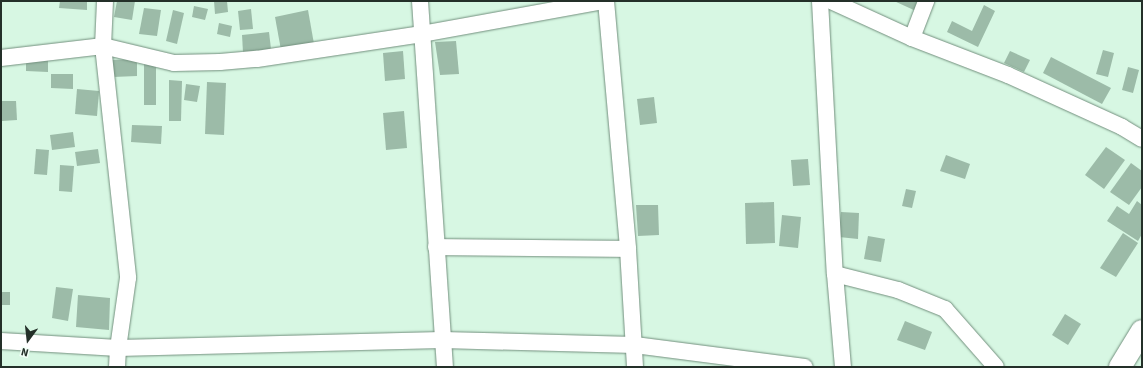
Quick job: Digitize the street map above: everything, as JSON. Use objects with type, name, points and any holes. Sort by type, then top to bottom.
[{"type":"main road","points":[[1121,367],[1142,331]]},
{"type":"street","points":[[105,1],[103,46],[128,278],[118,348],[117,367]]},
{"type":"street","points":[[420,1],[442,340],[446,367]]},
{"type":"street","points":[[1,58],[103,46],[174,63],[220,62],[257,59],[422,34],[605,1],[628,249],[635,345],[635,367]]},
{"type":"street","points":[[820,1],[835,274],[843,367]]},
{"type":"street","points":[[831,1],[912,38],[1008,75],[1122,127],[1142,139]]},
{"type":"street","points":[[912,38],[926,1]]},
{"type":"street","points":[[436,247],[628,249]]},
{"type":"street","points":[[835,274],[898,290],[945,309],[996,367]]},
{"type":"street","points":[[1,341],[118,348],[442,340],[635,345],[805,367]]},
{"type":"building","points":[[60,1],[87,1],[87,10],[59,8]]},
{"type":"building","points":[[117,1],[135,1],[132,20],[114,17]]},
{"type":"building","points":[[214,1],[227,1],[228,12],[215,14]]},
{"type":"building","points":[[894,1],[921,1],[916,11]]},
{"type":"building","points":[[984,5],[995,11],[978,47],[947,32],[952,21],[972,31]]},
{"type":"building","points":[[194,6],[208,9],[205,20],[192,17]]},
{"type":"building","points":[[144,8],[161,10],[157,36],[139,34]]},
{"type":"building","points":[[251,9],[253,29],[240,30],[238,11]]},
{"type":"building","points":[[173,10],[184,13],[177,44],[166,41]]},
{"type":"building","points":[[308,10],[314,44],[281,50],[275,17]]},
{"type":"building","points":[[219,23],[232,26],[230,37],[217,34]]},
{"type":"building","points":[[269,32],[271,49],[243,52],[242,35]]},
{"type":"building","points":[[456,41],[459,74],[440,75],[435,42]]},
{"type":"building","points":[[1103,50],[1114,53],[1108,77],[1096,74]]},
{"type":"building","points":[[403,51],[405,79],[385,81],[383,53]]},
{"type":"building","points":[[1010,51],[1030,60],[1024,72],[1004,63]]},
{"type":"building","points":[[26,57],[48,58],[48,72],[26,71]]},
{"type":"building","points":[[1051,57],[1111,88],[1102,104],[1043,73]]},
{"type":"building","points":[[137,59],[137,76],[113,77],[112,60]]},
{"type":"building","points":[[144,64],[156,64],[156,105],[144,105]]},
{"type":"building","points":[[1128,67],[1139,70],[1133,93],[1122,90]]},
{"type":"building","points":[[51,74],[73,74],[73,89],[51,88]]},
{"type":"building","points":[[169,80],[182,81],[181,121],[169,121]]},
{"type":"building","points":[[207,82],[226,83],[224,135],[205,134]]},
{"type":"building","points":[[186,84],[200,86],[197,102],[184,100]]},
{"type":"building","points":[[77,89],[99,91],[97,116],[75,114]]},
{"type":"building","points":[[654,97],[657,123],[640,125],[637,99]]},
{"type":"building","points":[[1,101],[16,101],[17,120],[2,121]]},
{"type":"building","points":[[404,111],[407,148],[386,150],[383,113]]},
{"type":"building","points":[[132,125],[162,126],[161,144],[131,142]]},
{"type":"building","points":[[73,132],[75,147],[52,150],[50,135]]},
{"type":"building","points":[[1106,147],[1125,160],[1104,189],[1085,175]]},
{"type":"building","points":[[36,149],[49,150],[47,175],[34,174]]},
{"type":"building","points":[[98,149],[100,163],[77,166],[75,152]]},
{"type":"building","points":[[946,155],[970,164],[965,179],[940,171]]},
{"type":"building","points":[[808,159],[810,185],[793,186],[791,160]]},
{"type":"building","points":[[1131,163],[1142,171],[1142,187],[1129,205],[1110,192]]},
{"type":"building","points":[[60,165],[74,166],[72,192],[59,191]]},
{"type":"building","points":[[906,189],[916,191],[912,208],[902,206]]},
{"type":"building","points":[[1137,201],[1142,205],[1142,234],[1138,241],[1107,221],[1117,206],[1129,214]]},
{"type":"building","points":[[774,202],[775,243],[746,244],[745,203]]},
{"type":"building","points":[[636,205],[658,205],[659,235],[638,236]]},
{"type":"building","points":[[841,212],[859,213],[858,239],[839,237]]},
{"type":"building","points":[[782,215],[801,217],[798,248],[779,246]]},
{"type":"building","points":[[1123,233],[1138,243],[1116,277],[1100,268]]},
{"type":"building","points":[[868,236],[885,239],[881,262],[864,259]]},
{"type":"building","points":[[56,287],[73,289],[68,321],[52,318]]},
{"type":"building","points":[[1,292],[10,292],[10,305],[1,305]]},
{"type":"building","points":[[78,295],[110,298],[109,330],[76,327]]},
{"type":"building","points":[[1065,314],[1081,324],[1068,345],[1052,335]]},
{"type":"building","points":[[905,321],[932,332],[925,350],[897,340]]}]
